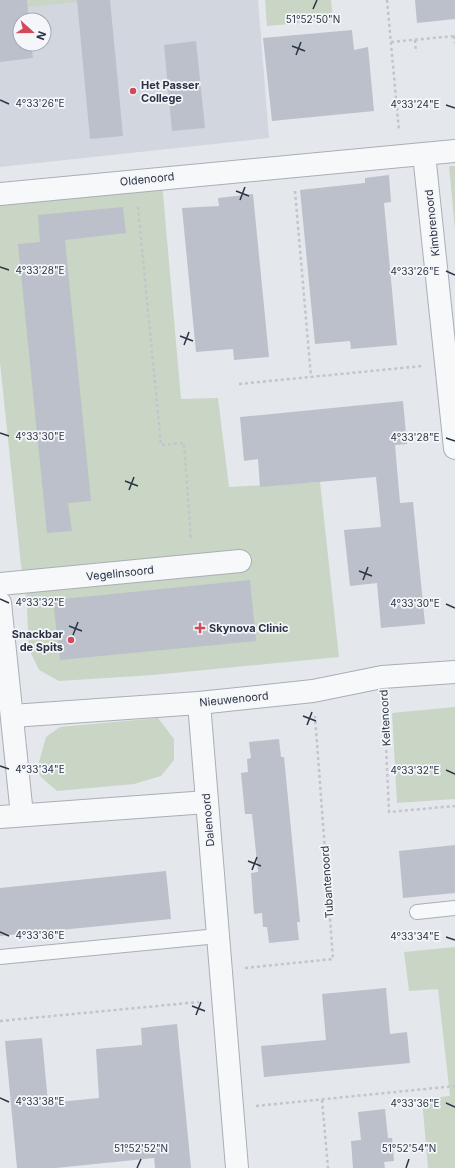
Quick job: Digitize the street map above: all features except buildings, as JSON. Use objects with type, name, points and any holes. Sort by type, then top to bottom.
[{"type":"street","name":"Oldenoord","points":[[0,194],[293,165],[455,151]]},
{"type":"street","name":"Kimbrenoord","points":[[424,154],[455,448]]},
{"type":"street","name":"Vegelinsoord","points":[[0,584],[240,561]]},
{"type":"street","points":[[0,603],[22,815]]},
{"type":"street","name":"Nieuwenoord","points":[[12,716],[199,703],[313,691],[382,678],[455,672]]},
{"type":"street","name":"Dalenoord","points":[[199,703],[237,1168]]},
{"type":"street","points":[[0,817],[207,802]]},
{"type":"lane","points":[[417,912],[455,908]]},
{"type":"lane","points":[[0,957],[218,936]]},
{"type":"path","points":[[387,0],[402,155]]},
{"type":"path","points":[[391,42],[455,36],[455,43]]},
{"type":"path","points":[[415,40],[416,52]]},
{"type":"path","points":[[293,165],[311,377]]},
{"type":"path","points":[[135,180],[161,445],[184,443],[193,566]]},
{"type":"path","points":[[239,384],[446,363]]},
{"type":"path","name":"Keltenoord","points":[[382,678],[390,812],[455,806]]},
{"type":"path","name":"Tubantenoord","points":[[221,970],[333,959],[313,691]]},
{"type":"path","points":[[0,1021],[223,1000]]},
{"type":"path","points":[[233,1108],[455,1086]]},
{"type":"path","points":[[322,1100],[328,1168]]},
{"type":"shaded area","name":"Het Passer College","points":[[0,0],[258,0],[269,138],[0,167]]},
{"type":"green space","points":[[27,0],[77,0],[77,2],[28,7]]},
{"type":"green space","points":[[265,0],[331,0],[333,20],[267,26]]},
{"type":"green space","points":[[449,166],[455,166],[455,230]]},
{"type":"green space","points":[[162,182],[181,399],[218,398],[229,487],[320,482],[339,657],[153,675],[59,681],[39,670],[29,649],[26,589],[21,565],[0,362],[0,202]]},
{"type":"green space","points":[[455,707],[455,799],[397,803],[392,713]]},
{"type":"green space","points":[[158,718],[174,739],[174,760],[161,776],[134,784],[57,791],[41,777],[37,769],[46,737],[60,727]]},
{"type":"green space","points":[[455,947],[455,1168],[428,1168],[422,1099],[450,1096],[438,989],[409,991],[404,952]]},
{"type":"place","name":"Het Passer College","points":[[133,91]]},
{"type":"place","name":"Skynova Clinic","points":[[200,628]]},
{"type":"place","name":"Snackbar de Spits","points":[[71,640]]}]
